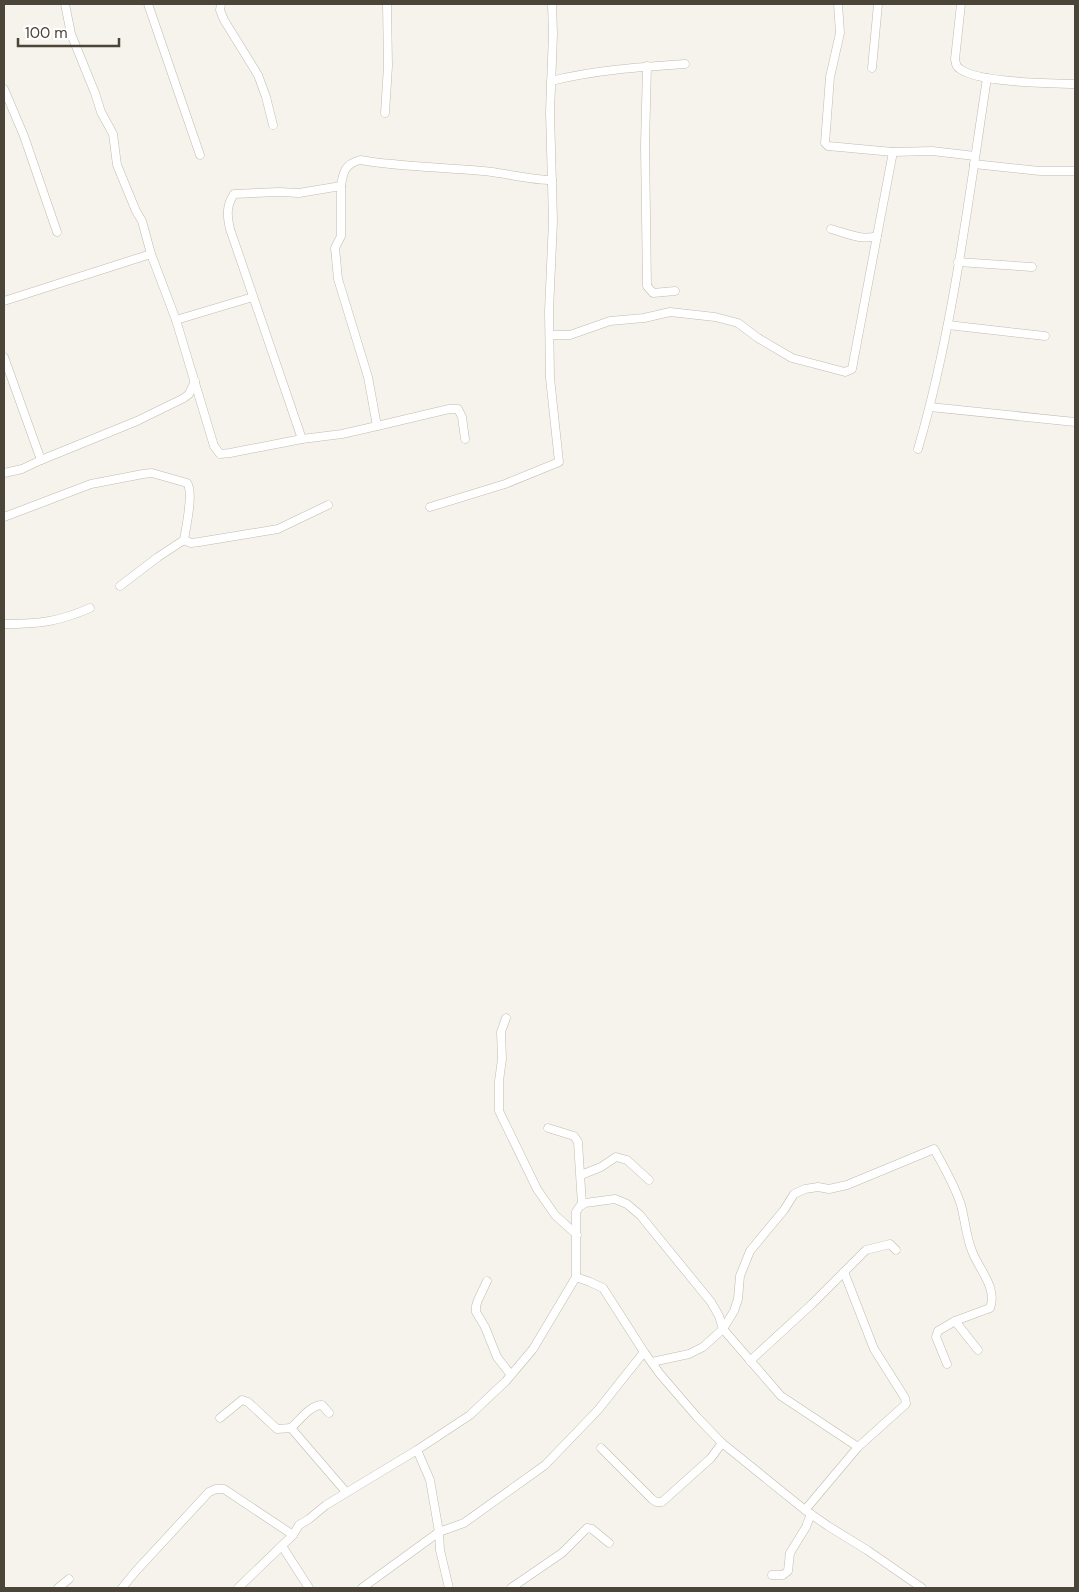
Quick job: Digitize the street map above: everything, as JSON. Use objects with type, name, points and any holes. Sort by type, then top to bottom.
[{"type":"street","points":[[65,4],[71,34],[101,112],[113,134],[117,165],[142,221],[151,254],[176,320],[214,446],[220,454],[377,426],[449,409],[458,409],[462,417],[465,439]]},
{"type":"street","points":[[148,4],[200,156]]},
{"type":"street","points":[[221,4],[220,10],[224,20],[258,76],[266,97],[273,125]]},
{"type":"street","points":[[385,113],[388,66],[387,4]]},
{"type":"street","points":[[430,507],[505,484],[558,462],[551,387],[549,311],[553,221],[550,135],[552,4]]},
{"type":"street","points":[[838,4],[840,33],[830,78],[825,143],[828,146],[893,152],[932,151],[1040,170],[1075,171]]},
{"type":"street","points":[[872,68],[878,4]]},
{"type":"street","points":[[961,4],[955,59],[957,67],[962,71],[988,78],[1075,84]]},
{"type":"street","points":[[551,80],[647,66],[685,64]]},
{"type":"street","points":[[647,66],[645,145],[647,286],[653,293],[676,291]]},
{"type":"street","points":[[918,450],[930,407],[948,325],[988,78]]},
{"type":"street","points":[[4,89],[24,136],[57,232]]},
{"type":"street","points":[[550,335],[570,335],[610,321],[644,318],[670,312],[715,317],[738,323],[758,338],[792,358],[845,372],[852,369],[893,152]]},
{"type":"street","points":[[377,426],[368,377],[338,279],[335,248],[341,236],[341,186],[343,173],[347,167],[360,160],[423,168],[484,171],[539,180],[552,180]]},
{"type":"street","points":[[302,439],[253,297],[227,212],[234,194],[300,193],[341,186]]},
{"type":"street","points":[[832,229],[861,237],[871,238],[876,236]]},
{"type":"street","points":[[4,300],[151,254]]},
{"type":"street","points":[[958,262],[1032,267]]},
{"type":"street","points":[[176,320],[253,297]]},
{"type":"street","points":[[948,325],[1045,336]]},
{"type":"street","points":[[4,357],[41,460]]},
{"type":"street","points":[[4,472],[22,469],[137,421],[184,398],[189,394],[195,381]]},
{"type":"street","points":[[930,407],[1075,422]]},
{"type":"street","points":[[4,517],[90,484],[152,473],[189,484],[190,495],[184,540]]},
{"type":"street","points":[[120,586],[184,540],[199,542],[278,529],[328,505]]},
{"type":"street","points":[[4,624],[44,622],[66,618],[90,608]]},
{"type":"street","points":[[506,1018],[501,1032],[502,1059],[499,1080],[499,1111],[537,1189],[555,1215],[577,1235]]},
{"type":"street","points":[[548,1128],[574,1136],[578,1142],[582,1205]]},
{"type":"street","points":[[652,1362],[689,1354],[704,1347],[723,1329],[734,1311],[738,1299],[740,1276],[750,1251],[784,1210],[794,1194],[805,1189],[818,1187],[829,1189],[847,1185],[934,1149],[946,1169],[961,1204],[971,1249],[985,1275],[991,1292],[992,1303],[990,1308],[955,1321],[938,1331],[936,1337],[947,1364]]},
{"type":"street","points":[[581,1175],[601,1167],[616,1157],[626,1160],[649,1180]]},
{"type":"street","points":[[238,1588],[293,1535],[299,1525],[326,1504],[417,1450],[470,1415],[511,1374],[533,1349],[576,1277],[576,1212],[585,1203],[615,1199],[627,1204],[640,1215],[711,1302],[719,1316],[723,1329],[781,1396],[858,1447]]},
{"type":"street","points":[[750,1361],[812,1304],[866,1250],[890,1244],[896,1250]]},
{"type":"street","points":[[772,1576],[783,1575],[788,1571],[790,1553],[806,1527],[808,1512],[858,1447],[906,1404],[905,1398],[874,1349],[844,1272]]},
{"type":"street","points":[[576,1277],[603,1288],[644,1352],[681,1399],[722,1443],[808,1512],[922,1588]]},
{"type":"street","points":[[487,1281],[478,1300],[476,1312],[485,1327],[497,1356],[511,1374]]},
{"type":"street","points":[[955,1321],[978,1350]]},
{"type":"street","points":[[362,1588],[439,1532],[464,1523],[545,1465],[598,1410],[644,1352]]},
{"type":"street","points":[[220,1418],[242,1400],[248,1402],[277,1428],[291,1428],[311,1408],[317,1405],[322,1405],[330,1413]]},
{"type":"street","points":[[291,1428],[346,1492]]},
{"type":"street","points":[[601,1448],[652,1499],[656,1502],[662,1502],[710,1458],[722,1443]]},
{"type":"street","points":[[417,1450],[430,1480],[439,1532],[440,1550],[449,1588]]},
{"type":"street","points":[[122,1588],[210,1492],[216,1489],[224,1489],[293,1535]]},
{"type":"street","points":[[511,1588],[562,1553],[587,1528],[592,1529],[609,1543]]},
{"type":"street","points":[[282,1546],[309,1588]]},
{"type":"street","points":[[58,1588],[69,1579]]}]
